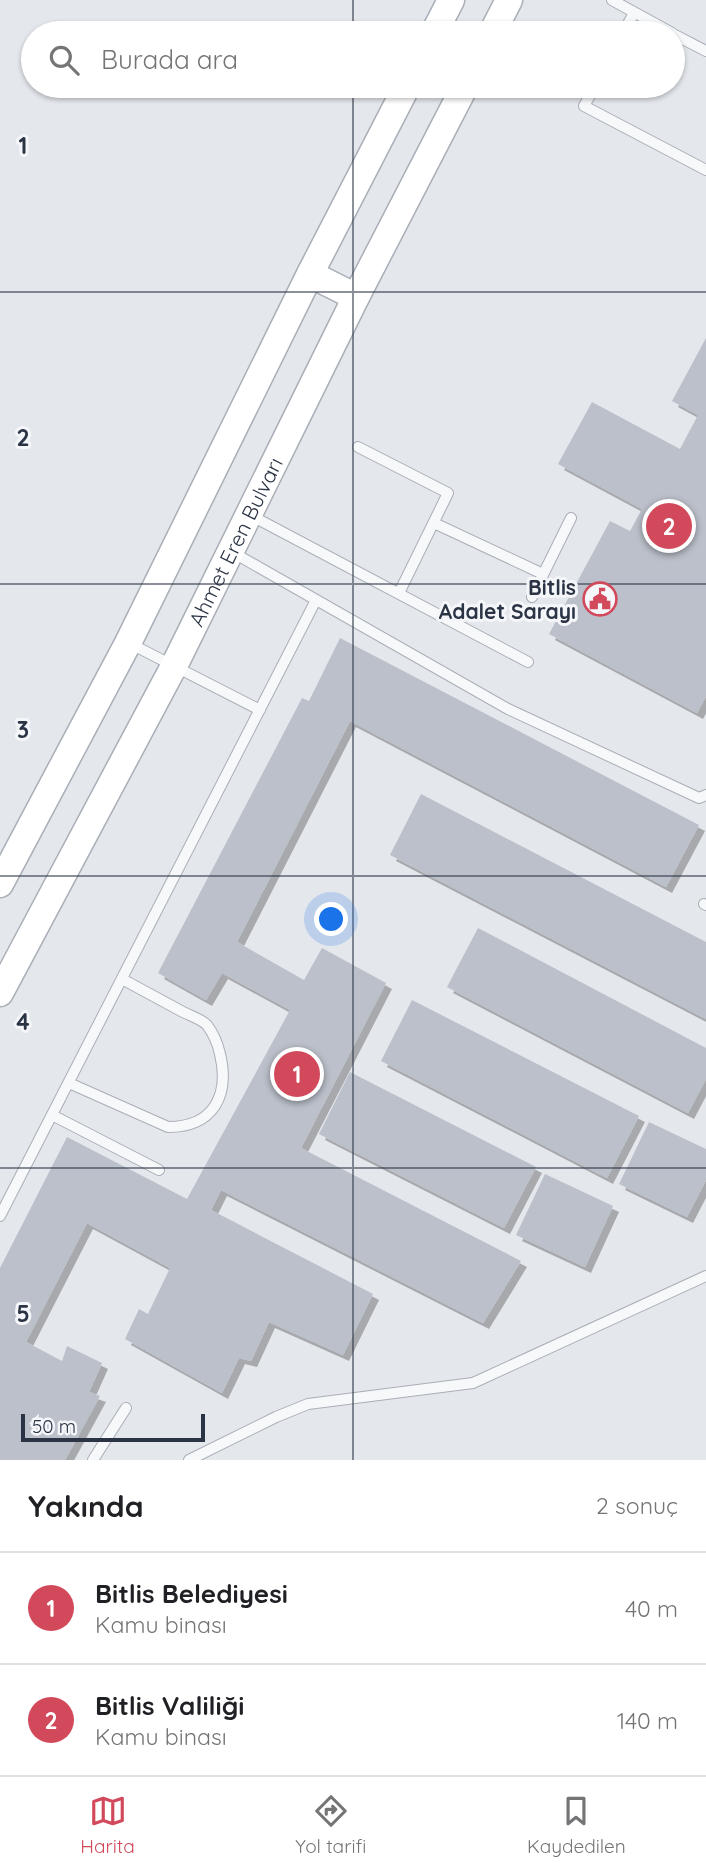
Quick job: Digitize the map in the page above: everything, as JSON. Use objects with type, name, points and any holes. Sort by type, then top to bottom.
[{"type":"main road","points":[[440,21],[451,0]]},
{"type":"main road","points":[[498,21],[509,0]]},
{"type":"main road","points":[[0,884],[128,643],[310,274],[401,98]]},
{"type":"main road","name":"Ahmet Eren Bulvarı","points":[[0,993],[174,666],[356,297],[459,98]]},
{"type":"main road","points":[[310,274],[356,297]]},
{"type":"lane","points":[[612,0],[648,21]]},
{"type":"lane","points":[[630,21],[634,13]]},
{"type":"lane","points":[[685,40],[706,51]]},
{"type":"lane","points":[[588,98],[584,106],[706,170]]},
{"type":"lane","points":[[358,447],[448,493],[399,593]]},
{"type":"lane","points":[[249,515],[528,662]]},
{"type":"lane","points":[[532,597],[571,519]]},
{"type":"lane","points":[[434,523],[543,574]]},
{"type":"lane","points":[[231,552],[508,709],[704,798]]},
{"type":"lane","points":[[0,1216],[316,600]]},
{"type":"lane","points":[[128,643],[260,710]]},
{"type":"lane","points":[[69,1083],[168,1127],[180,1127],[203,1119],[219,1101],[222,1063],[219,1049],[206,1024],[122,979]]},
{"type":"lane","points":[[52,1115],[159,1170]]},
{"type":"lane","points":[[188,1460],[308,1404],[473,1383],[706,1276]]},
{"type":"lane","points":[[93,1460],[125,1408]]},
{"type":"building","points":[[706,338],[706,696],[697,713],[549,634],[610,521],[630,531],[642,509],[558,464],[592,402],[680,449],[698,415],[672,401]]},
{"type":"building","points":[[340,638],[699,825],[666,887],[350,721],[237,942],[304,980],[322,948],[386,983],[301,1148],[521,1261],[483,1323],[221,1190],[211,1210],[373,1294],[343,1355],[269,1322],[251,1361],[239,1358],[222,1393],[125,1339],[139,1309],[148,1314],[170,1268],[87,1223],[26,1342],[62,1361],[67,1346],[102,1363],[89,1392],[100,1396],[65,1460],[0,1460],[0,1268],[67,1137],[187,1199],[290,1010],[222,973],[206,1000],[158,973],[302,698],[309,701]]},
{"type":"building","points":[[421,794],[706,942],[706,1019],[390,855]]},
{"type":"building","points":[[478,928],[706,1048],[706,1079],[688,1113],[447,987]]},
{"type":"building","points":[[412,1000],[639,1116],[607,1178],[381,1061]]},
{"type":"building","points":[[350,1072],[536,1167],[504,1228],[319,1134]]},
{"type":"building","points":[[649,1122],[706,1149],[706,1180],[687,1217],[619,1184]]},
{"type":"building","points":[[545,1174],[613,1206],[585,1267],[516,1235]]},
{"type":"place","name":"Bitlis Valiliği","points":[[669,526]]},
{"type":"place","name":"Bitlis Adalet Sarayı","points":[[600,599]]},
{"type":"place","name":"Bitlis Belediyesi","points":[[297,1074]]}]
